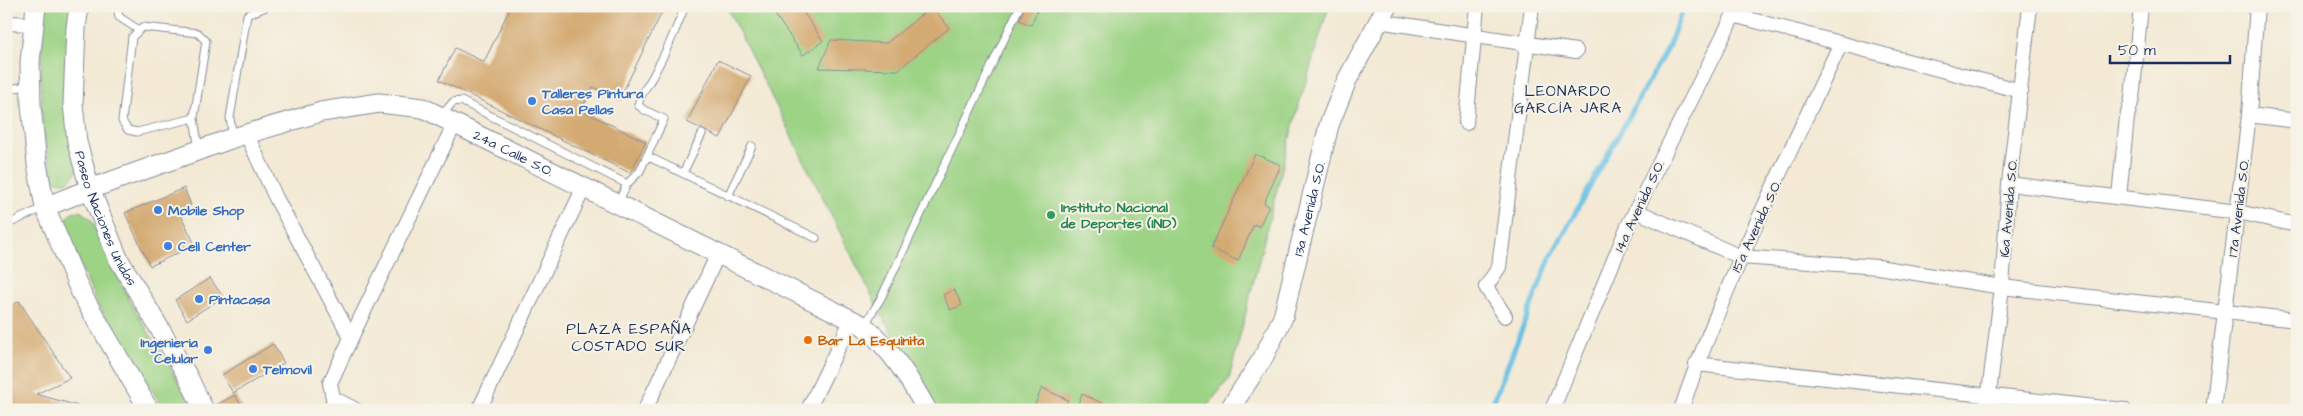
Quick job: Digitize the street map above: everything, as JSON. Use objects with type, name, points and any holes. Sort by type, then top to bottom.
[{"type":"street","name":"Paseo Naciones Unidas","points":[[79,6],[76,28],[73,104],[78,142],[90,189],[118,258],[187,376],[204,410]]},
{"type":"street","points":[[1466,123],[1477,6]]},
{"type":"street","points":[[1505,316],[1486,287],[1499,267],[1532,6]]},
{"type":"street","name":"16a Avenida S.O.","points":[[1987,410],[2002,287],[2009,184],[2030,6]]},
{"type":"street","points":[[2119,197],[2127,117],[2132,99],[2141,6]]},
{"type":"street","name":"17a Avenida S.O.","points":[[2213,410],[2249,116],[2257,6]]},
{"type":"street","points":[[1735,11],[1840,45],[1939,68],[2021,91]]},
{"type":"street","name":"14a Avenida S.O.","points":[[1552,410],[1636,211],[1735,11]]},
{"type":"street","points":[[1382,13],[1474,35],[1576,51]]},
{"type":"street","name":"13a Avenida S.O.","points":[[1229,410],[1263,358],[1283,317],[1328,125],[1347,80],[1382,13]]},
{"type":"street","points":[[6,23],[34,15],[30,85],[37,164],[46,207],[81,293],[149,410]]},
{"type":"street","name":"15a Avenida S.O.","points":[[1681,410],[1696,364],[1741,257],[1840,45]]},
{"type":"street","name":"24a Calle S.O.","points":[[46,207],[90,189],[199,150],[321,112],[379,103],[423,108],[857,323],[891,352],[905,371],[927,410]]},
{"type":"street","points":[[2249,116],[2297,121]]},
{"type":"street","points":[[356,410],[333,398],[330,383],[448,120]]},
{"type":"street","points":[[240,136],[276,198],[351,338]]},
{"type":"street","points":[[2009,184],[2238,212],[2297,225]]},
{"type":"street","points":[[479,410],[584,187]]},
{"type":"street","points":[[1636,211],[1741,257],[1878,267],[2002,287],[2297,320]]},
{"type":"street","points":[[645,410],[718,254]]},
{"type":"street","points":[[808,410],[857,323]]},
{"type":"street","points":[[1696,364],[2124,410]]},
{"type":"lane","points":[[117,6],[118,17],[139,30]]},
{"type":"lane","points":[[240,136],[230,118],[247,15],[268,6]]},
{"type":"lane","points":[[617,204],[627,184],[640,171],[664,119],[644,110],[638,105],[671,41],[685,6]]},
{"type":"lane","points":[[857,323],[881,298],[1020,6]]},
{"type":"lane","points":[[194,118],[137,132],[128,130],[122,121],[132,37],[143,27],[198,33],[206,42],[194,118],[199,150]]},
{"type":"lane","points":[[6,90],[30,85]]},
{"type":"lane","points":[[448,120],[453,102],[460,101],[627,184]]},
{"type":"lane","points":[[683,173],[702,134]]},
{"type":"lane","points":[[728,196],[752,146]]},
{"type":"lane","points":[[648,156],[816,238]]},
{"type":"lane","points":[[6,225],[46,207]]},
{"type":"lane","points":[[324,410],[333,398]]},
{"type":"green space","points":[[46,6],[74,6],[78,170],[69,181],[65,182],[60,182],[53,176],[44,135],[41,80]]},
{"type":"green space","name":"Instituto Nacional de Deportes (IND)","points":[[726,6],[1329,6],[1296,114],[1229,379],[1204,410],[936,410],[882,316]]},
{"type":"green space","points":[[80,211],[91,219],[129,300],[196,410],[165,410],[95,300],[67,233],[66,220],[72,212]]},
{"type":"building","points":[[511,6],[665,6],[619,100],[593,87],[581,110],[646,142],[630,173],[439,80],[455,48],[484,62]]},
{"type":"building","points":[[769,6],[799,6],[823,41],[803,55]]},
{"type":"building","points":[[932,6],[949,28],[898,70],[819,68],[831,40],[887,43]]},
{"type":"building","points":[[1025,6],[1038,9],[1031,25],[1019,20]]},
{"type":"building","points":[[718,60],[751,76],[720,138],[687,122]]},
{"type":"building","points":[[1255,154],[1281,165],[1264,203],[1269,206],[1259,227],[1254,224],[1238,261],[1211,248]]},
{"type":"building","points":[[184,188],[191,205],[179,211],[195,245],[150,266],[125,213]]},
{"type":"building","name":"Pintacasa","points":[[210,278],[223,297],[187,320],[175,300]]},
{"type":"building","points":[[954,289],[962,305],[950,310],[943,295]]},
{"type":"building","points":[[19,301],[70,378],[36,394],[78,406],[77,410],[6,410],[6,309]]},
{"type":"building","name":"Telmovil","points":[[273,344],[284,363],[233,393],[222,375]]},
{"type":"building","points":[[1042,388],[1068,400],[1064,410],[1049,410],[1035,404]]},
{"type":"building","points":[[1082,394],[1118,410],[1086,410],[1077,406]]},
{"type":"building","points":[[235,395],[244,410],[215,410],[214,406]]},
{"type":"waterway","points":[[1490,410],[1550,258],[1669,45],[1684,6]]},
{"type":"place","name":"Talleres Pintura Casa Pellas","points":[[532,101]]},
{"type":"place","name":"Mobile Shop","points":[[158,210]]},
{"type":"place","name":"Instituto Nacional de Deportes (IND)","points":[[1051,215]]},
{"type":"place","name":"Cell Center","points":[[168,246]]},
{"type":"place","name":"Pintacasa","points":[[199,299]]},
{"type":"place","name":"Bar La Esquinita","points":[[808,340]]},
{"type":"place","name":"Ingenieria Celular","points":[[208,350]]},
{"type":"place","name":"Telmovil","points":[[253,369]]},
{"type":"district","name":"LEONARDO GARCÍA JARA","points":[[1568,100]]},
{"type":"district","name":"PLAZA ESPAÑA COSTADO SUR","points":[[629,338]]}]
